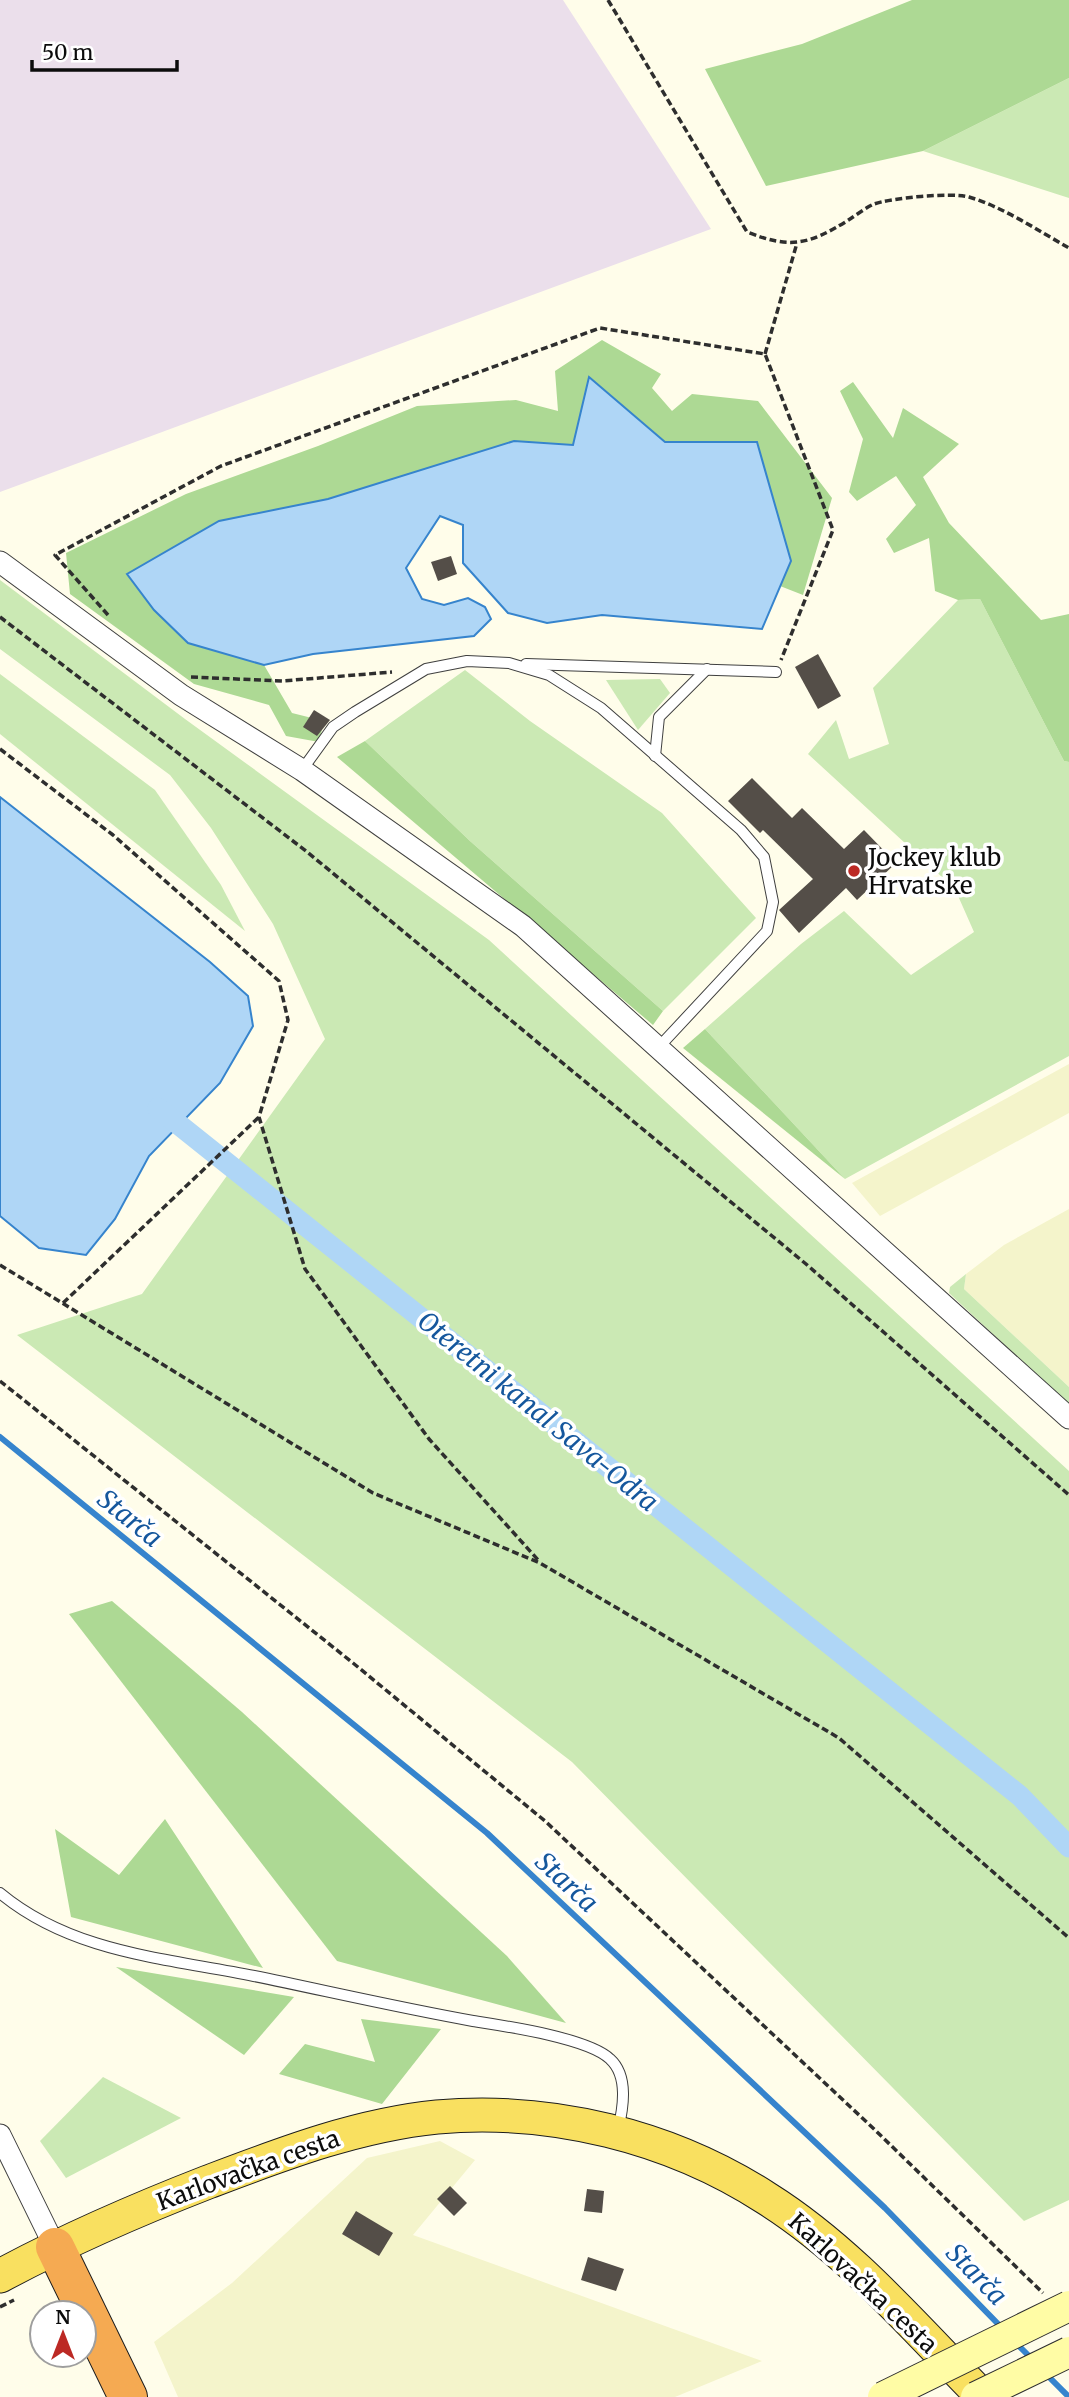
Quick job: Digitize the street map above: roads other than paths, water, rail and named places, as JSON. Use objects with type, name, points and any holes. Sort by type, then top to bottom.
[{"type":"highway","points":[[55,2247],[128,2397]]},
{"type":"main road","name":"Karlovačka cesta","points":[[8,2288],[55,2247],[137,2210],[284,2153],[379,2127],[437,2118],[505,2116],[566,2122],[617,2133],[692,2158],[733,2178],[788,2213],[851,2265],[983,2397]]},
{"type":"main road","points":[[883,2397],[1060,2304]]},
{"type":"main road","points":[[976,2397],[1069,2352]]},
{"type":"street","points":[[0,562],[181,695],[302,770],[523,926],[1069,1418]]},
{"type":"street","points":[[0,2135],[55,2247]]},
{"type":"lane","points":[[302,770],[333,727],[426,669],[467,661],[776,672]]},
{"type":"lane","points":[[509,663],[549,675],[601,708],[741,830],[764,857],[773,902],[767,931],[658,1048]]},
{"type":"lane","points":[[656,756],[659,718],[707,670]]},
{"type":"lane","points":[[0,1893],[23,1912],[48,1926],[77,1937],[172,1963],[247,1975],[507,2027],[599,2051],[611,2060],[619,2072],[623,2093],[617,2133]]},
{"type":"water","points":[[589,377],[665,442],[757,442],[791,561],[762,629],[602,615],[547,623],[508,613],[463,563],[463,525],[440,516],[406,568],[422,599],[444,605],[468,598],[485,607],[491,619],[474,636],[313,654],[264,665],[188,643],[154,610],[127,574],[219,521],[328,499],[514,441],[573,445]]},
{"type":"water","points":[[0,797],[210,962],[248,996],[253,1026],[220,1083],[149,1156],[115,1219],[86,1255],[39,1248],[0,1216]]},
{"type":"waterway","name":"Oteretni kanal Sava-Odra","points":[[158,1108],[1020,1796],[1069,1847]]},
{"type":"waterway","name":"Starča","points":[[0,1437],[487,1833],[885,2208],[1002,2328]]},
{"type":"waterway","name":"Starča","points":[[1014,2341],[1034,2361]]},
{"type":"waterway","name":"Starča","points":[[1046,2374],[1069,2397]]},
{"type":"place","name":"Jockey klub Hrvatske","points":[[854,871]]}]
